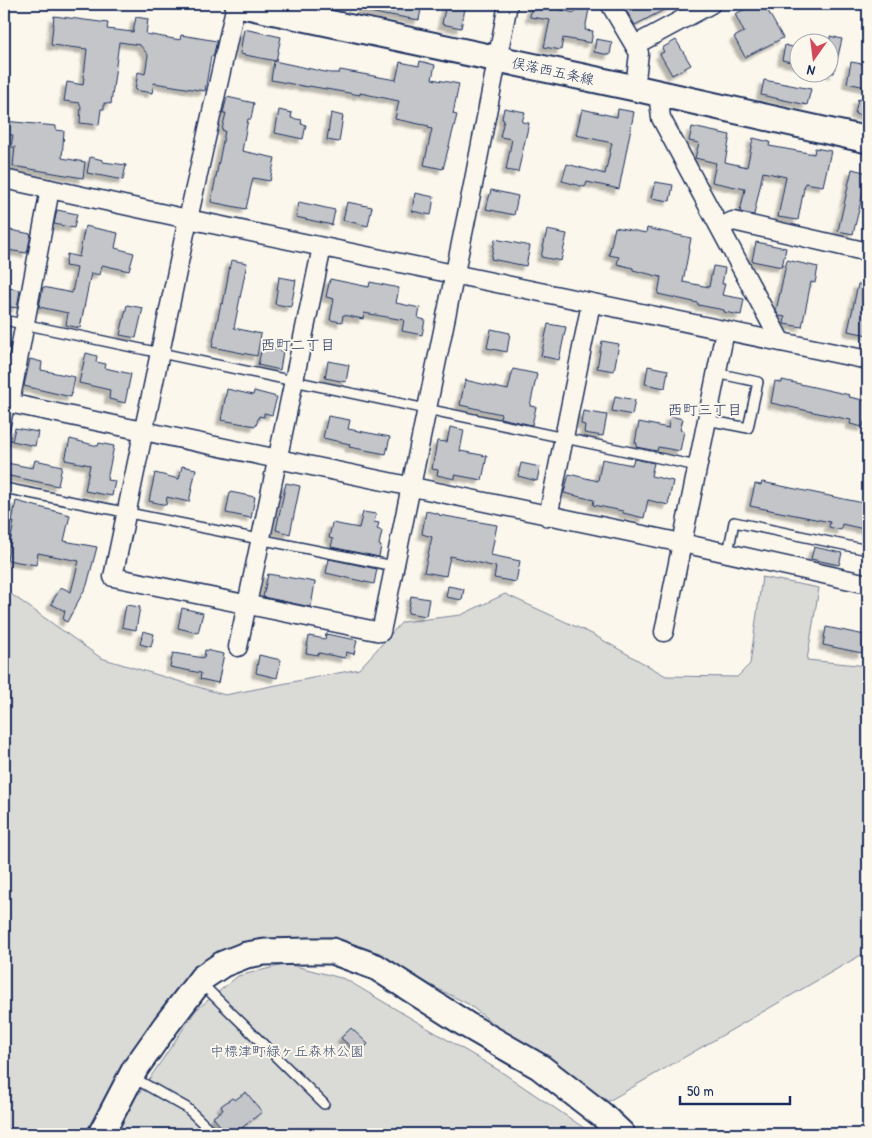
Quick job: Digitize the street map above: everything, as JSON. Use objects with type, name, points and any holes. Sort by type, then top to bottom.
[{"type":"street","name":"俣落西五条線","points":[[237,4],[868,140]]},
{"type":"street","points":[[237,4],[188,219],[145,432],[113,577],[381,632],[508,4]]},
{"type":"street","points":[[610,4],[639,53],[647,91],[781,342]]},
{"type":"street","points":[[635,45],[711,4]]},
{"type":"street","points":[[4,179],[868,360]]},
{"type":"street","points":[[50,189],[25,324],[7,403],[548,517],[682,543],[868,584]]},
{"type":"street","points":[[720,227],[733,221],[868,252]]},
{"type":"street","points":[[238,647],[322,247]]},
{"type":"street","points":[[548,517],[591,303]]},
{"type":"street","points":[[664,632],[725,330]]},
{"type":"street","points":[[101,1134],[131,1077],[166,1025],[202,978],[223,964],[246,955],[265,952],[332,951],[376,967],[467,1025],[540,1067],[602,1115],[622,1134]]},
{"type":"lane","points":[[4,320],[697,466]]},
{"type":"lane","points":[[707,420],[748,428],[758,382],[716,373]]},
{"type":"lane","points":[[4,431],[7,403]]},
{"type":"lane","points":[[4,488],[394,566]]},
{"type":"lane","points":[[728,554],[734,522],[868,550]]},
{"type":"lane","points":[[200,982],[324,1104]]},
{"type":"lane","points":[[131,1077],[186,1108],[214,1134]]},
{"type":"green space","points":[[762,577],[819,588],[807,660],[868,666],[868,951],[600,1106],[468,1004],[336,937],[259,939],[193,969],[134,1051],[88,1134],[4,1134],[4,589],[101,658],[225,695],[359,669],[402,622],[461,615],[505,594],[592,634],[666,676],[737,677],[750,664]]},
{"type":"green space","name":"中標津町緑ヶ丘森林公園","points":[[287,964],[345,979],[500,1071],[593,1134],[114,1134],[136,1092],[139,1094],[196,1010],[238,976]]},
{"type":"building","points":[[362,4],[422,4],[419,20],[361,10]]},
{"type":"building","points":[[446,4],[466,4],[461,28],[442,24]]},
{"type":"building","points":[[532,4],[575,13],[576,7],[589,9],[585,30],[593,31],[591,43],[563,38],[561,50],[544,47],[550,20],[530,17]]},
{"type":"building","points":[[629,4],[675,4],[635,25],[624,7]]},
{"type":"building","points":[[756,4],[764,4],[783,38],[745,57],[734,37],[744,32],[735,14]]},
{"type":"building","points":[[54,16],[108,23],[107,29],[133,32],[136,17],[148,19],[146,34],[180,40],[181,35],[217,41],[213,57],[211,56],[205,91],[154,83],[152,93],[135,90],[138,72],[145,74],[148,55],[140,45],[119,42],[111,104],[104,103],[104,109],[101,109],[99,125],[80,123],[80,103],[64,101],[67,82],[83,85],[87,49],[51,45]]},
{"type":"building","points":[[244,29],[281,37],[276,61],[240,54]]},
{"type":"building","points":[[596,39],[612,42],[610,55],[594,52]]},
{"type":"building","points":[[676,40],[691,65],[672,75],[660,54],[664,52],[662,48]]},
{"type":"building","points":[[785,45],[790,46],[790,62],[782,60]]},
{"type":"building","points":[[274,61],[330,73],[339,73],[340,70],[396,80],[400,62],[419,66],[420,61],[435,65],[432,79],[459,84],[453,114],[457,115],[443,169],[424,165],[432,129],[428,128],[429,126],[395,119],[399,101],[360,93],[360,95],[271,80]]},
{"type":"building","points":[[851,62],[868,65],[866,87],[847,83]]},
{"type":"building","points":[[764,80],[811,89],[807,105],[761,95]]},
{"type":"building","points":[[227,97],[254,103],[251,119],[248,119],[242,151],[275,158],[270,181],[253,178],[246,209],[211,202],[225,131],[222,130],[226,113],[223,113]]},
{"type":"building","points":[[858,99],[868,102],[867,117],[855,114]]},
{"type":"building","points":[[504,108],[525,112],[522,122],[529,123],[518,172],[506,170],[512,139],[500,137],[504,120],[502,119]]},
{"type":"building","points":[[582,109],[617,117],[618,109],[634,112],[619,189],[587,182],[585,187],[562,181],[567,164],[605,174],[612,143],[576,135]]},
{"type":"building","points":[[279,110],[292,113],[291,118],[302,120],[301,124],[306,125],[303,139],[275,133]]},
{"type":"building","points":[[331,113],[343,116],[339,142],[327,140]]},
{"type":"building","points":[[4,121],[56,126],[56,130],[64,131],[62,158],[85,162],[83,178],[13,166],[15,147],[11,147],[13,135],[4,134]]},
{"type":"building","points":[[692,127],[730,135],[725,162],[747,167],[753,138],[770,142],[769,146],[814,154],[815,148],[831,151],[823,186],[805,183],[798,220],[778,217],[786,177],[763,172],[754,215],[740,212],[745,189],[712,182],[716,163],[695,158],[699,143],[689,141]]},
{"type":"building","points":[[90,157],[103,160],[103,162],[126,165],[123,180],[87,173]]},
{"type":"building","points":[[852,169],[868,173],[853,234],[838,231]]},
{"type":"building","points":[[655,182],[673,185],[670,201],[651,198]]},
{"type":"building","points":[[491,190],[518,196],[514,215],[486,209]]},
{"type":"building","points":[[415,193],[434,197],[431,215],[412,211]]},
{"type":"building","points":[[299,202],[335,210],[332,225],[296,217]]},
{"type":"building","points":[[347,202],[372,207],[368,226],[343,220]]},
{"type":"building","points":[[57,210],[77,214],[74,228],[54,224]]},
{"type":"building","points":[[85,226],[118,233],[115,248],[134,253],[129,271],[102,265],[100,275],[91,273],[80,328],[66,325],[68,313],[39,307],[43,287],[72,293],[77,268],[65,266],[67,254],[79,257]]},
{"type":"building","points":[[615,227],[646,233],[647,228],[691,238],[683,282],[709,287],[713,266],[725,268],[722,284],[725,284],[722,295],[744,299],[741,315],[658,294],[661,277],[617,264],[619,257],[609,255]]},
{"type":"building","points":[[10,230],[31,234],[27,253],[7,250]]},
{"type":"building","points":[[547,230],[567,234],[561,261],[541,257]]},
{"type":"building","points":[[495,239],[530,246],[526,266],[491,259]]},
{"type":"building","points":[[756,242],[786,248],[782,267],[752,261]]},
{"type":"building","points":[[231,260],[247,263],[234,328],[261,334],[257,356],[212,347],[221,303],[223,304]]},
{"type":"building","points":[[787,260],[818,267],[815,283],[811,282],[802,327],[784,324],[785,317],[779,316],[776,311]]},
{"type":"building","points":[[279,277],[296,280],[291,307],[275,304]]},
{"type":"building","points":[[330,279],[369,287],[370,282],[399,288],[396,303],[420,308],[418,318],[425,320],[422,335],[402,331],[404,320],[364,313],[363,319],[343,315],[342,322],[330,320],[334,299],[326,297]]},
{"type":"building","points":[[858,284],[868,286],[868,335],[848,331]]},
{"type":"building","points":[[4,287],[20,290],[17,308],[4,306]]},
{"type":"building","points":[[127,305],[143,308],[136,338],[120,335]]},
{"type":"building","points":[[548,324],[566,327],[559,360],[541,356]]},
{"type":"building","points":[[491,329],[510,333],[507,352],[487,348]]},
{"type":"building","points":[[602,341],[619,344],[614,371],[597,368]]},
{"type":"building","points":[[262,347],[283,351],[280,370],[258,365]]},
{"type":"building","points":[[86,353],[97,356],[96,362],[106,364],[105,368],[131,374],[125,403],[109,399],[110,390],[79,383]]},
{"type":"building","points":[[30,359],[42,362],[41,370],[75,377],[71,397],[24,386]]},
{"type":"building","points":[[328,361],[349,365],[346,382],[325,378]]},
{"type":"building","points":[[648,366],[668,370],[665,388],[645,384]]},
{"type":"building","points":[[513,369],[537,374],[530,406],[536,407],[532,425],[500,418],[501,414],[460,405],[465,380],[508,390]]},
{"type":"building","points":[[782,380],[850,395],[849,397],[868,401],[868,423],[864,422],[863,427],[850,424],[851,420],[771,403],[775,381],[782,383]]},
{"type":"building","points":[[227,389],[253,395],[254,391],[277,397],[272,415],[264,413],[264,417],[259,416],[256,426],[221,420]]},
{"type":"building","points":[[615,396],[635,400],[632,415],[612,411]]},
{"type":"building","points":[[583,411],[607,415],[603,436],[584,433],[585,425],[581,424]]},
{"type":"building","points":[[328,416],[350,420],[348,429],[390,437],[386,454],[349,447],[350,444],[323,438]]},
{"type":"building","points":[[670,416],[683,419],[680,430],[684,431],[680,451],[658,447],[657,451],[636,447],[639,422],[668,428]]},
{"type":"building","points":[[450,427],[464,430],[460,451],[487,456],[482,480],[455,475],[455,479],[437,475],[438,470],[432,469],[437,441],[447,442]]},
{"type":"building","points":[[15,428],[38,432],[35,446],[12,441]]},
{"type":"building","points":[[70,439],[98,446],[99,443],[114,446],[107,480],[115,481],[112,496],[85,491],[90,465],[65,460]]},
{"type":"building","points":[[602,459],[632,465],[634,459],[654,463],[651,476],[673,481],[668,505],[648,500],[644,518],[623,513],[623,511],[593,505],[594,500],[564,493],[569,474],[598,481]]},
{"type":"building","points":[[35,460],[62,466],[58,486],[5,475],[7,463],[33,468]]},
{"type":"building","points":[[521,463],[540,467],[537,481],[518,476]]},
{"type":"building","points":[[182,466],[196,469],[189,502],[167,497],[166,505],[149,501],[155,473],[179,479]]},
{"type":"building","points":[[762,482],[868,504],[868,530],[842,524],[841,530],[829,527],[830,522],[750,506],[755,484],[761,485]]},
{"type":"building","points":[[286,483],[300,486],[290,534],[276,530]]},
{"type":"building","points":[[230,492],[255,497],[251,518],[226,513]]},
{"type":"building","points":[[16,501],[70,515],[64,541],[97,547],[87,585],[67,622],[63,620],[65,611],[51,604],[61,587],[71,592],[79,561],[38,553],[36,565],[7,560]]},
{"type":"building","points":[[426,511],[497,525],[491,555],[520,561],[516,582],[494,578],[496,567],[450,556],[446,576],[424,572],[432,537],[422,534]]},
{"type":"building","points":[[363,512],[376,514],[374,522],[379,523],[377,529],[382,531],[379,557],[331,547],[333,539],[329,538],[332,523],[359,528]]},
{"type":"building","points":[[814,547],[842,553],[839,565],[811,559]]},
{"type":"building","points":[[329,559],[377,569],[374,584],[326,573]]},
{"type":"building","points":[[268,574],[315,582],[311,607],[263,597]]},
{"type":"building","points":[[448,586],[464,589],[462,600],[446,597]]},
{"type":"building","points":[[411,596],[429,599],[426,616],[408,613]]},
{"type":"building","points":[[126,605],[140,607],[136,630],[122,627]]},
{"type":"building","points":[[182,608],[203,613],[198,633],[178,628]]},
{"type":"building","points":[[826,627],[865,635],[862,653],[823,645]]},
{"type":"building","points":[[143,631],[154,634],[151,647],[140,644]]},
{"type":"building","points":[[326,634],[357,640],[354,654],[346,652],[345,658],[319,653],[318,655],[306,653],[309,636],[325,639]]},
{"type":"building","points":[[205,650],[224,654],[218,683],[200,679],[201,673],[170,667],[173,653],[204,658]]},
{"type":"building","points":[[259,655],[281,660],[277,678],[256,673]]},
{"type":"building","points":[[351,1028],[368,1044],[359,1054],[341,1038]]},
{"type":"building","points":[[246,1092],[262,1112],[234,1134],[227,1134],[213,1117],[223,1110],[221,1106],[232,1098],[235,1100]]},
{"type":"district","name":"西町二丁目","points":[[298,345]]},
{"type":"district","name":"西町三丁目","points":[[705,410]]}]
